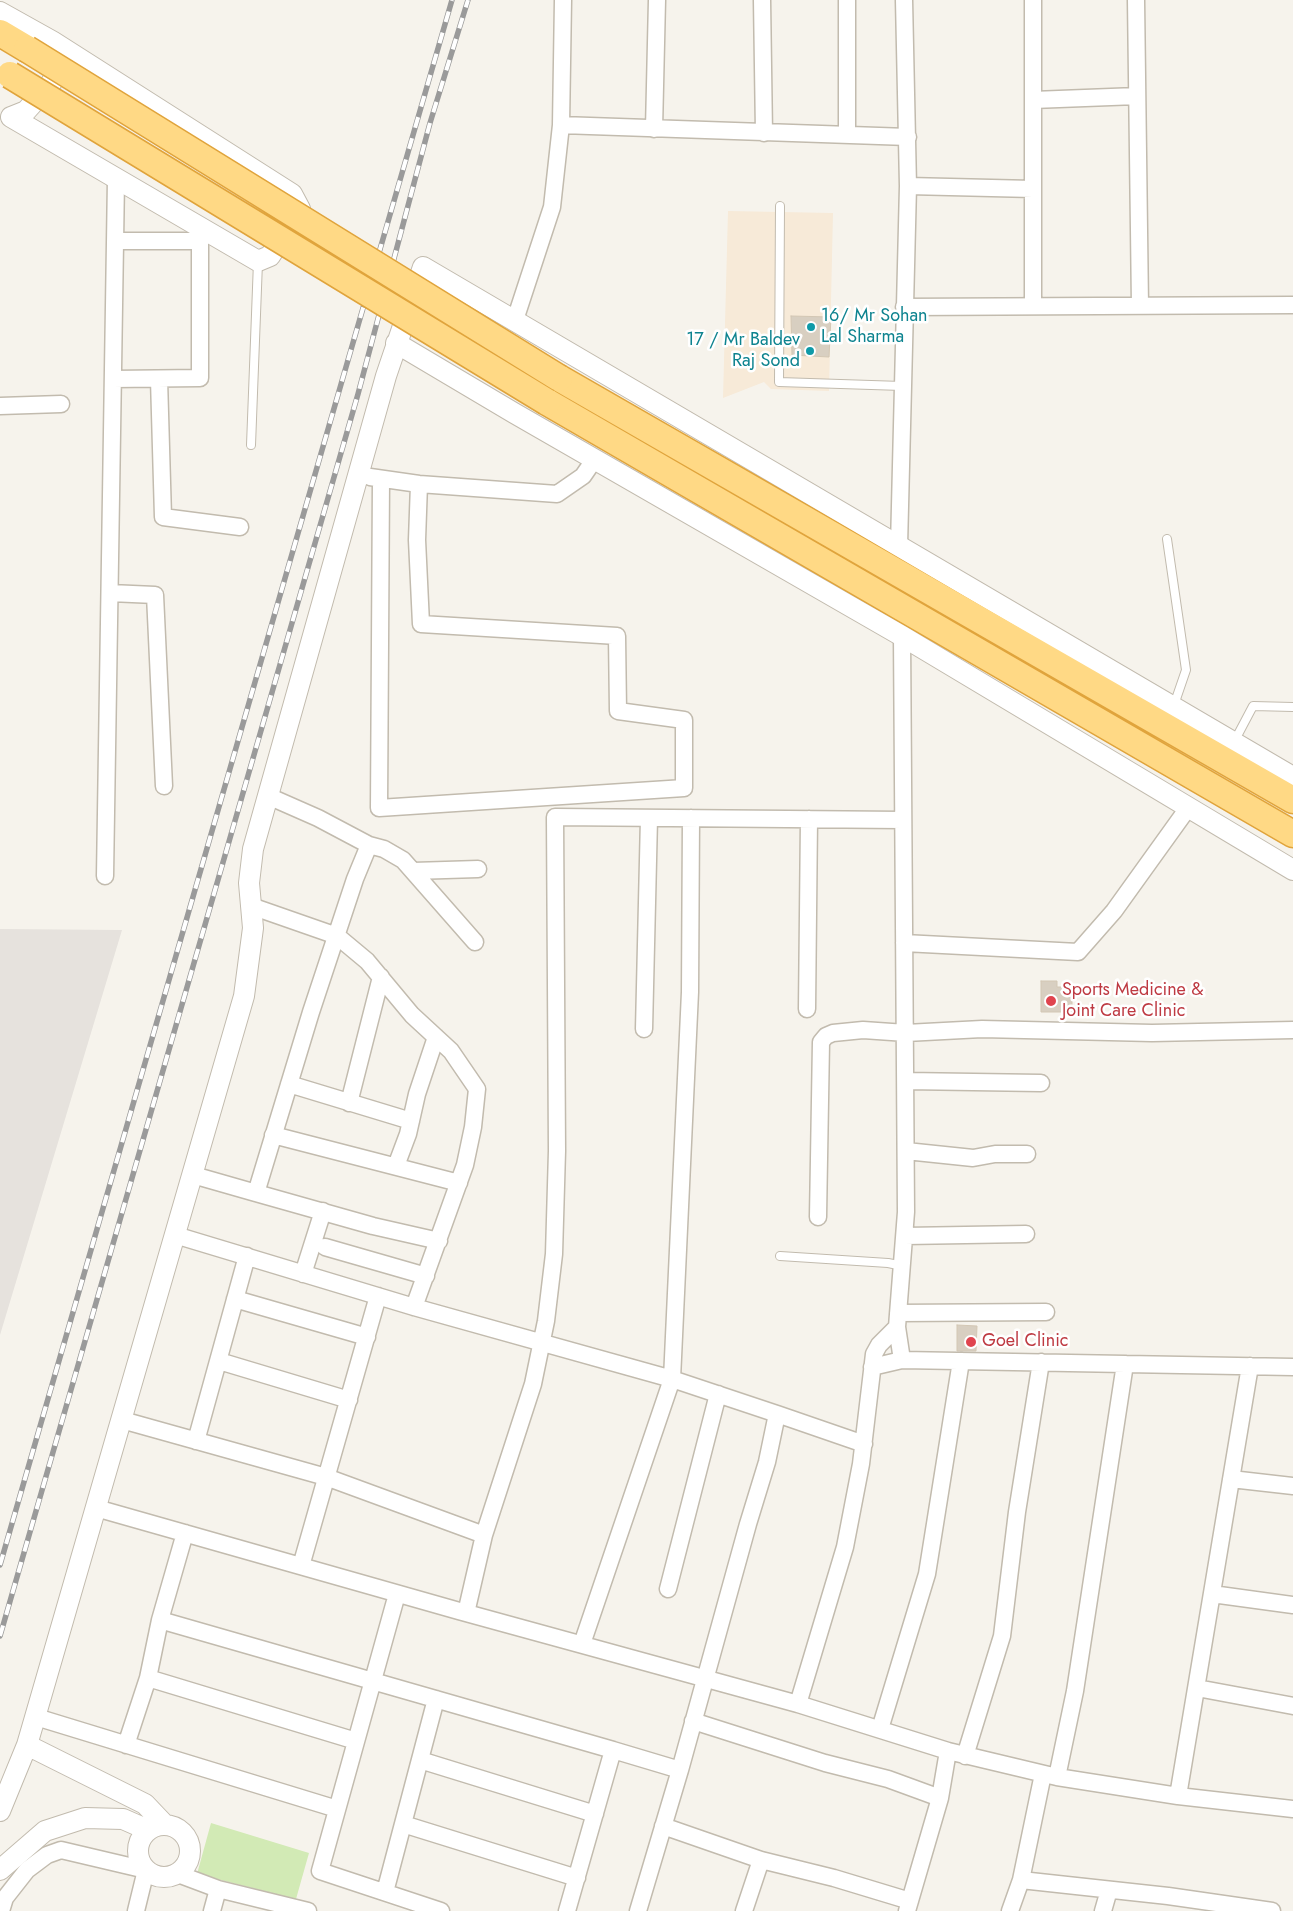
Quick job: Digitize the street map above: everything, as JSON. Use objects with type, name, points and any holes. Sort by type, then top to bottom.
[{"type":"highway","points":[[0,33],[560,378],[1293,800]]},
{"type":"highway","points":[[0,68],[548,402],[1293,834]]},
{"type":"street","points":[[515,320],[552,207],[561,125],[563,0]]},
{"type":"street","points":[[654,129],[657,0]]},
{"type":"street","points":[[762,0],[764,133]]},
{"type":"street","points":[[847,0],[847,135]]},
{"type":"street","points":[[899,546],[908,186],[904,0]]},
{"type":"street","points":[[1033,0],[1033,306]]},
{"type":"street","points":[[1136,0],[1140,306]]},
{"type":"street","points":[[0,12],[52,41],[292,194],[300,209],[270,256],[258,261],[200,234],[6,114]]},
{"type":"street","points":[[6,114],[26,111],[52,82],[59,60],[52,41]]},
{"type":"street","points":[[1033,100],[1137,96]]},
{"type":"street","points":[[6,114],[116,179],[106,876]]},
{"type":"street","points":[[561,125],[908,137]]},
{"type":"street","points":[[908,186],[1033,189]]},
{"type":"street","points":[[116,240],[200,234]]},
{"type":"street","points":[[113,379],[200,378],[200,234]]},
{"type":"street","points":[[0,1811],[27,1745],[36,1717],[244,996],[253,928],[249,883],[253,849],[396,343],[423,267],[1293,777]]},
{"type":"street","points":[[904,307],[1293,305]]},
{"type":"street","points":[[396,343],[594,460],[902,636],[1293,870]]},
{"type":"street","points":[[159,378],[163,517],[240,527]]},
{"type":"street","points":[[0,406],[61,404]]},
{"type":"street","points":[[358,474],[419,484],[557,494],[583,476],[594,460]]},
{"type":"street","points":[[381,479],[379,808],[684,788],[684,720],[618,711],[617,636],[421,624],[417,540],[419,484]]},
{"type":"street","points":[[110,593],[155,595],[164,786]]},
{"type":"street","points":[[902,636],[906,1152],[905,1236],[897,1320],[902,1360]]},
{"type":"street","points":[[268,796],[318,818],[369,845],[384,849],[403,860],[475,942]]},
{"type":"street","points":[[904,943],[1078,952],[1114,911],[1188,808]]},
{"type":"street","points":[[466,1613],[484,1535],[533,1384],[554,1254],[557,1151],[555,817],[904,820]]},
{"type":"street","points":[[644,1029],[649,818]]},
{"type":"street","points":[[582,1644],[672,1379],[690,992],[691,818]]},
{"type":"street","points":[[807,1009],[809,819]]},
{"type":"street","points":[[256,1192],[355,879],[369,845]]},
{"type":"street","points":[[413,871],[478,869]]},
{"type":"street","points":[[251,906],[337,936],[367,961],[412,1015],[451,1051],[477,1089],[473,1127],[459,1183],[414,1307]]},
{"type":"street","points":[[349,1103],[381,977]]},
{"type":"street","points":[[818,1217],[821,1042],[826,1036],[833,1033],[863,1030],[906,1033],[982,1029],[1152,1033],[1293,1030]]},
{"type":"street","points":[[396,1166],[436,1037]]},
{"type":"street","points":[[906,1081],[1041,1083]]},
{"type":"street","points":[[289,1084],[411,1121]]},
{"type":"street","points":[[273,1134],[459,1183]]},
{"type":"street","points":[[906,1152],[973,1158],[995,1154],[1027,1154]]},
{"type":"street","points":[[193,1175],[323,1212],[439,1241]]},
{"type":"street","points":[[303,1274],[323,1212]]},
{"type":"street","points":[[905,1236],[1026,1234]]},
{"type":"street","points":[[175,1235],[414,1307],[672,1379],[864,1444]]},
{"type":"street","points":[[325,1247],[426,1276]]},
{"type":"street","points":[[196,1441],[247,1256]]},
{"type":"street","points":[[301,1566],[378,1296]]},
{"type":"street","points":[[236,1299],[367,1337]]},
{"type":"street","points":[[897,1320],[1046,1312]]},
{"type":"street","points":[[798,1704],[845,1547],[864,1444],[872,1367],[879,1346],[897,1320]]},
{"type":"street","points":[[872,1367],[902,1360],[1293,1367]]},
{"type":"street","points":[[219,1361],[349,1400]]},
{"type":"street","points":[[880,1729],[927,1574],[961,1361]]},
{"type":"street","points":[[965,1756],[1002,1636],[1017,1512],[1041,1362]]},
{"type":"street","points":[[1010,1911],[1021,1880],[1077,1681],[1125,1364]]},
{"type":"street","points":[[1178,1796],[1250,1366]]},
{"type":"street","points":[[668,1589],[718,1394]]},
{"type":"street","points":[[638,1911],[767,1462],[777,1414]]},
{"type":"street","points":[[122,1420],[326,1478],[484,1535]]},
{"type":"street","points":[[1231,1479],[1293,1486]]},
{"type":"street","points":[[96,1508],[397,1594],[705,1677],[880,1729],[948,1752],[1050,1775],[1178,1796],[1293,1809]]},
{"type":"street","points":[[126,1745],[148,1678],[160,1620],[184,1533]]},
{"type":"street","points":[[397,1594],[320,1871],[441,1911]]},
{"type":"street","points":[[1212,1594],[1293,1605]]},
{"type":"street","points":[[160,1620],[680,1770]]},
{"type":"street","points":[[148,1678],[356,1741]]},
{"type":"street","points":[[1197,1688],[1293,1706]]},
{"type":"street","points":[[384,1892],[436,1699]]},
{"type":"street","points":[[36,1717],[337,1809]]},
{"type":"street","points":[[693,1722],[825,1763],[888,1779],[940,1798]]},
{"type":"street","points":[[27,1745],[145,1804],[156,1828]]},
{"type":"street","points":[[567,1911],[613,1750]]},
{"type":"street","points":[[663,1826],[761,1860],[834,1878],[908,1906],[940,1798],[948,1752]]},
{"type":"street","points":[[420,1760],[595,1814]]},
{"type":"street","points":[[0,1870],[45,1831],[85,1818],[123,1819],[156,1828],[181,1831],[190,1845],[189,1862],[178,1874]]},
{"type":"street","points":[[403,1824],[577,1878]]},
{"type":"street","points":[[146,1870],[140,1863],[138,1845],[156,1828]]},
{"type":"street","points":[[1,1911],[5,1898],[27,1870],[47,1855],[61,1850],[146,1870],[161,1878],[178,1874],[218,1889],[308,1911]]},
{"type":"street","points":[[744,1911],[761,1860]]},
{"type":"street","points":[[136,1911],[146,1870]]},
{"type":"street","points":[[1021,1880],[1109,1890],[1204,1906],[1272,1911]]},
{"type":"street","points":[[212,1911],[218,1889]]},
{"type":"street","points":[[1102,1911],[1109,1890]]},
{"type":"lane","points":[[780,206],[780,382],[902,386]]},
{"type":"lane","points":[[251,445],[258,261]]},
{"type":"lane","points":[[1168,539],[1186,670],[1174,707]]},
{"type":"lane","points":[[1234,742],[1253,706],[1293,707]]},
{"type":"lane","points":[[780,1256],[888,1263],[903,1266]]},
{"type":"shaded area","points":[[728,211],[833,213],[829,391],[771,389],[764,382],[723,398]]},
{"type":"shaded area","points":[[0,929],[122,930],[0,1335]]},
{"type":"green space","points":[[211,1823],[309,1853],[296,1899],[197,1874]]},
{"type":"building","points":[[791,316],[831,317],[829,357],[792,355]]},
{"type":"building","points":[[1041,981],[1057,981],[1057,987],[1065,987],[1065,992],[1072,992],[1072,1012],[1041,1012]]},
{"type":"building","points":[[957,1325],[977,1326],[976,1351],[957,1351]]},
{"type":"railway","points":[[0,1565],[452,0]]},
{"type":"railway","points":[[0,1636],[358,394],[430,123],[468,0]]},
{"type":"place","name":"16/ Mr Sohan Lal Sharma","points":[[811,327]]},
{"type":"place","name":"17 / Mr Baldev Raj Sond","points":[[810,351]]},
{"type":"place","name":"Sports Medicine & Joint Care Clinic","points":[[1051,1001]]},
{"type":"place","name":"Goel Clinic","points":[[971,1342]]}]
